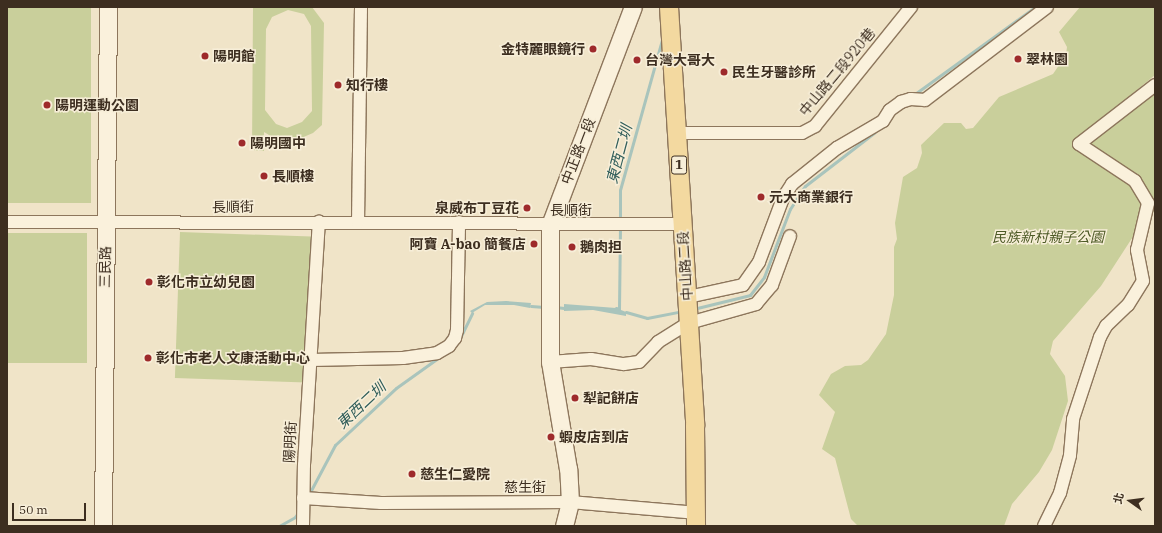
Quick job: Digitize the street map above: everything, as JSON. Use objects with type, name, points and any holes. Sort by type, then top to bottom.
[{"type":"main road","name":"中山路二段","points":[[669,15],[688,310],[697,520]]},
{"type":"street","name":"三民路","points":[[103,526],[102,386],[106,223],[108,7]]},
{"type":"street","points":[[358,222],[361,7]]},
{"type":"street","name":"中正路一段","points":[[564,526],[570,502],[568,469],[550,362],[550,225],[634,7]]},
{"type":"street","name":"中山路二段920巷","points":[[677,133],[802,133],[815,126],[911,7]]},
{"type":"street","points":[[550,362],[591,359],[624,364],[639,362],[688,310],[743,285],[752,275],[783,198],[792,184],[837,148],[883,121],[890,110],[901,102],[925,100],[1047,7]]},
{"type":"street","points":[[1044,526],[1060,493],[1070,455],[1073,419],[1100,338],[1106,326],[1128,305],[1143,281],[1136,250],[1148,203],[1135,181],[1079,144],[1155,85]]},
{"type":"street","name":"長順街","points":[[7,222],[106,223],[319,221],[459,222],[550,225],[683,224]]},
{"type":"street","name":"陽明街","points":[[303,526],[303,498],[319,221]]},
{"type":"street","points":[[311,360],[403,358],[437,353],[456,338],[459,222]]},
{"type":"street","points":[[688,310],[735,310],[756,304],[772,285],[790,236]]},
{"type":"street","points":[[732,289],[735,310]]},
{"type":"street","name":"慈生街","points":[[303,498],[381,503],[570,502],[697,520]]},
{"type":"green space","name":"陽明運動公園","points":[[7,7],[91,7],[91,203],[7,203]]},
{"type":"green space","points":[[253,7],[312,7],[324,23],[322,125],[313,133],[294,141],[274,138],[264,132],[264,151],[252,150]],"holes":[[[288,10],[304,14],[311,26],[312,111],[302,122],[287,128],[276,124],[265,110],[266,29],[272,17]]]},
{"type":"green space","name":"民族新村親子公園","points":[[1080,7],[1155,7],[1155,75],[1073,143],[1155,87],[1155,210],[1136,232],[1101,286],[1053,341],[1050,354],[1065,376],[1068,401],[1052,450],[1039,472],[1012,504],[1004,526],[858,526],[851,519],[835,458],[822,449],[835,412],[819,395],[831,374],[845,366],[861,365],[868,360],[886,334],[894,295],[894,247],[897,239],[895,223],[903,177],[917,168],[922,153],[921,145],[944,123],[961,123],[966,129],[973,128],[999,97],[1053,74],[1066,55],[1067,47],[1059,32]]},
{"type":"green space","points":[[180,232],[311,237],[306,382],[175,378]]},
{"type":"green space","points":[[7,233],[87,233],[87,363],[7,363]]},
{"type":"water","points":[[506,301],[531,303],[530,308],[514,305],[485,305],[472,313],[470,311],[487,302]]},
{"type":"water","points":[[564,304],[616,308],[626,312],[626,316],[593,310],[564,311]]},
{"type":"waterway","points":[[912,96],[1035,7]]},
{"type":"waterway","name":"東西二圳","points":[[620,220],[620,190],[663,36]]},
{"type":"waterway","points":[[693,309],[750,295],[764,277],[790,209],[805,186],[875,132]]},
{"type":"waterway","name":"東西二圳","points":[[616,308],[619,309],[620,226]]},
{"type":"waterway","points":[[531,306],[544,307]]},
{"type":"waterway","points":[[555,307],[564,308]]},
{"type":"waterway","points":[[626,312],[647,318],[682,311]]},
{"type":"waterway","name":"東西二圳","points":[[459,340],[472,313]]},
{"type":"waterway","name":"東西二圳","points":[[308,496],[335,445],[396,388],[438,358]]},
{"type":"waterway","name":"東西二圳","points":[[279,526],[295,517],[299,511]]},
{"type":"place","name":"金特麗眼鏡行","points":[[593,49]]},
{"type":"place","name":"陽明館","points":[[205,56]]},
{"type":"place","name":"翠林園","points":[[1018,59]]},
{"type":"place","name":"台灣大哥大","points":[[637,60]]},
{"type":"place","name":"民生牙醫診所","points":[[724,72]]},
{"type":"place","name":"知行樓","points":[[338,85]]},
{"type":"place","name":"陽明運動公園","points":[[47,105]]},
{"type":"place","name":"陽明國中","points":[[242,143]]},
{"type":"place","name":"長順樓","points":[[264,176]]},
{"type":"place","name":"元大商業銀行","points":[[761,197]]},
{"type":"place","name":"泉威布丁豆花","points":[[527,208]]},
{"type":"place","name":"阿寶 A-bao 簡餐店","points":[[534,244]]},
{"type":"place","name":"鵝肉担","points":[[572,247]]},
{"type":"place","name":"彰化市立幼兒園","points":[[149,282]]},
{"type":"place","name":"彰化市老人文康活動中心","points":[[148,358]]},
{"type":"place","name":"犁記餅店","points":[[575,398]]},
{"type":"place","name":"蝦皮店到店","points":[[551,437]]},
{"type":"place","name":"慈生仁愛院","points":[[412,474]]}]
